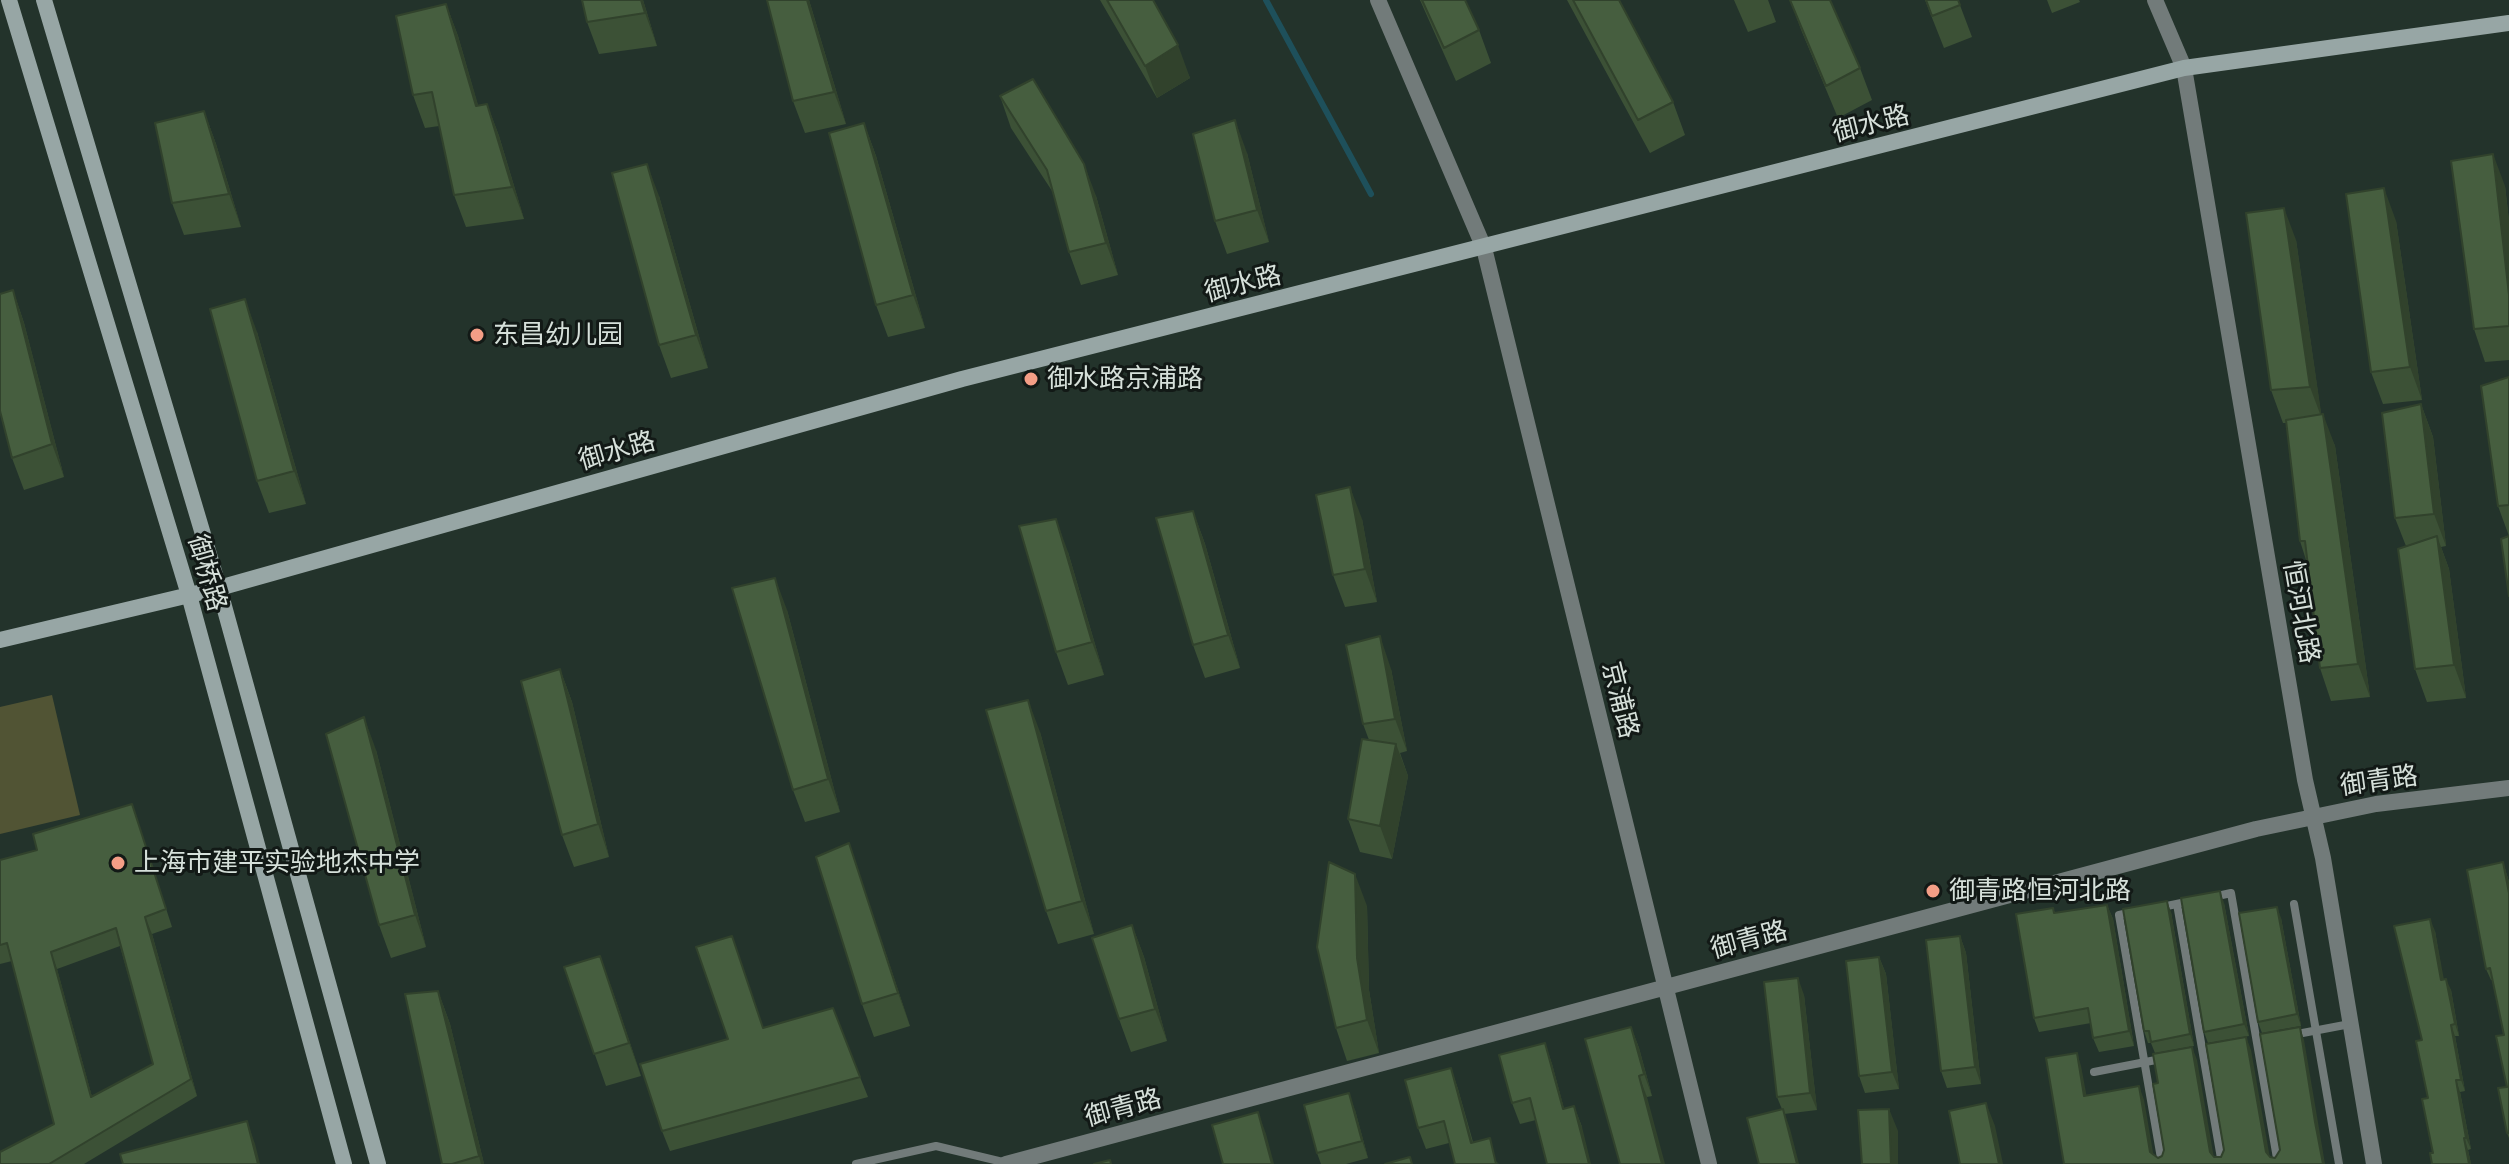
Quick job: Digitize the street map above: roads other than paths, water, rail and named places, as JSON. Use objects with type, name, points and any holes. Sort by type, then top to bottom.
[{"type":"street","name":"御桥路","points":[[9,0],[189,595],[344,1164]]},
{"type":"street","name":"御桥路","points":[[44,0],[219,588],[378,1164]]},
{"type":"street","name":"京浦路","points":[[1378,0],[1484,248],[1709,1164]]},
{"type":"street","name":"恒河北路","points":[[2155,0],[2184,68],[2374,1164]]},
{"type":"street","name":"御水路","points":[[0,640],[219,588],[962,379],[2184,68],[2509,23]]},
{"type":"street","name":"御青路","points":[[1007,1164],[2313,815],[2509,788]]},
{"type":"lane","points":[[2162,1164],[2119,915],[2231,893],[2278,1164]]},
{"type":"lane","points":[[2177,904],[2222,1164]]},
{"type":"lane","points":[[2294,904],[2339,1164]]},
{"type":"lane","points":[[2286,1036],[2350,1024]]},
{"type":"lane","points":[[2243,1044],[2271,1038]]},
{"type":"lane","points":[[2188,1054],[2216,1049]]},
{"type":"lane","points":[[2094,1072],[2173,1057]]},
{"type":"lane","points":[[856,1164],[936,1146],[1007,1164]]},
{"type":"waterway","points":[[1266,0],[1371,194]]},
{"type":"place","name":"东昌幼儿园","points":[[477,335]]},
{"type":"place","name":"御水路京浦路","points":[[1031,379]]},
{"type":"place","name":"上海市建平实验地杰中学","points":[[118,863]]},
{"type":"place","name":"御青路恒河北路","points":[[1933,891]]}]
